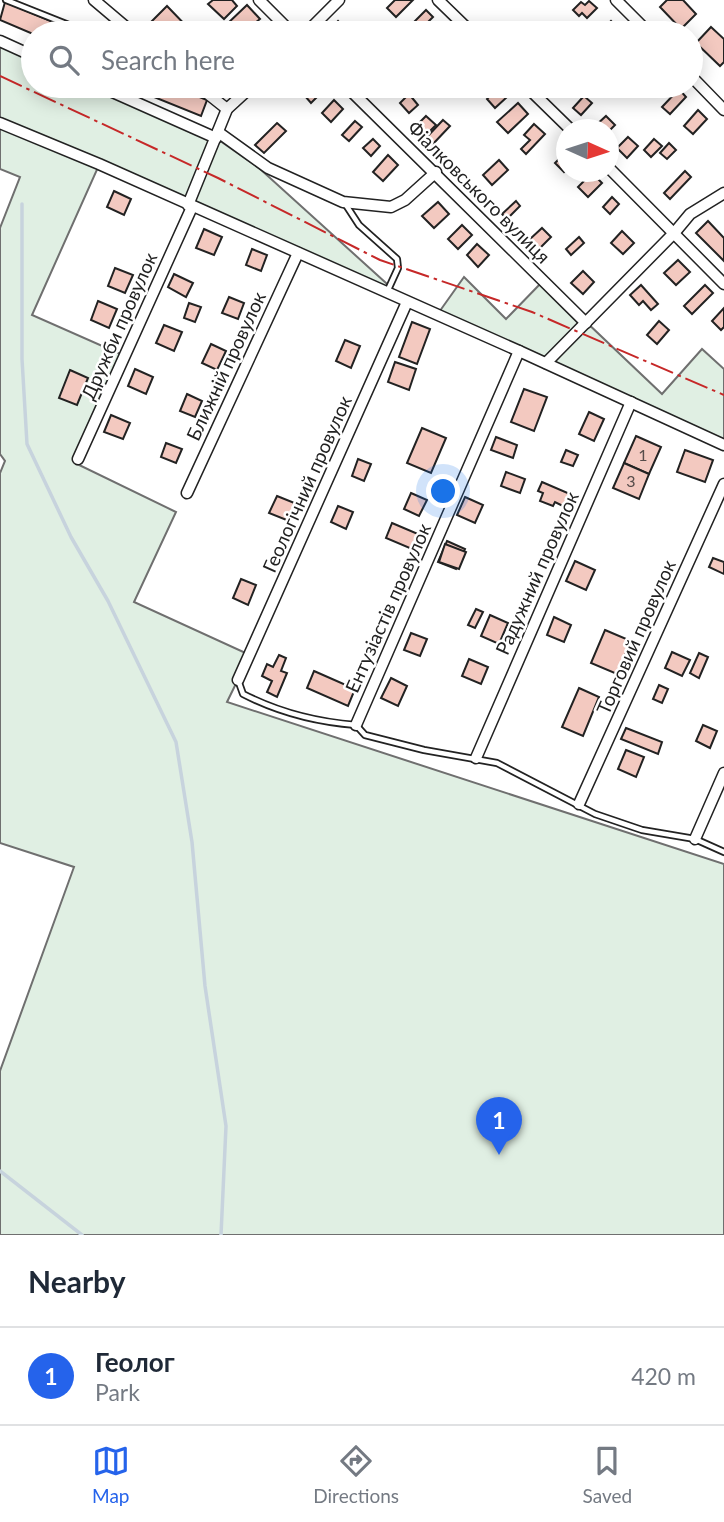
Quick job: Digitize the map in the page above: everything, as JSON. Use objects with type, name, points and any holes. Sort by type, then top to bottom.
[{"type":"street","points":[[94,0],[119,21]]},
{"type":"street","points":[[259,0],[280,21]]},
{"type":"street","points":[[318,21],[339,0]]},
{"type":"street","points":[[439,0],[460,21]]},
{"type":"street","points":[[616,0],[637,21]]},
{"type":"street","points":[[0,41],[21,51]]},
{"type":"street","points":[[703,88],[724,110]]},
{"type":"street","points":[[129,98],[217,135],[268,168],[343,202],[391,207],[405,200],[436,172]]},
{"type":"street","points":[[214,98],[228,109],[239,98]]},
{"type":"street","name":"Фіалковського вулиця","points":[[359,98],[586,323]]},
{"type":"street","points":[[538,98],[559,119]]},
{"type":"street","name":"Дружби провулок","points":[[78,459],[190,206],[228,109]]},
{"type":"street","points":[[0,123],[99,164],[724,445]]},
{"type":"street","points":[[619,178],[724,284]]},
{"type":"street","points":[[546,363],[690,214],[724,193]]},
{"type":"street","name":"Ближній провулок","points":[[187,493],[298,253]]},
{"type":"street","name":"Геологічний провулок","points":[[239,680],[407,302]]},
{"type":"street","name":"Ентузіастів провулок","points":[[356,725],[519,351]]},
{"type":"street","name":"Радужний провулок","points":[[476,758],[631,402]]},
{"type":"street","name":"Торговий провулок","points":[[579,804],[724,484]]},
{"type":"street","points":[[695,839],[724,773]]},
{"type":"lane","points":[[6,0],[59,21]]},
{"type":"lane","points":[[343,202],[359,225],[397,259],[398,268],[386,293]]},
{"type":"lane","points":[[239,680],[243,694],[262,704],[326,722],[356,725],[365,735],[424,750],[497,763],[595,814],[642,830],[695,839],[724,852]]},
{"type":"green space","points":[[0,41],[21,51],[21,98],[126,98],[216,138],[259,168],[407,302],[99,165],[32,315],[125,356],[75,463],[176,512],[134,602],[250,655],[227,702],[724,864],[724,1235],[0,1235],[0,1071],[74,867],[0,843],[0,473],[5,461],[0,454],[0,228],[20,177],[0,169]]},
{"type":"green space","points":[[464,277],[506,319],[543,281],[662,394],[702,349],[724,369],[724,445],[437,315]]},
{"type":"building","points":[[213,0],[232,0],[237,6],[224,19],[208,4]]},
{"type":"building","points":[[395,0],[413,0],[396,17],[387,8]]},
{"type":"building","points":[[667,0],[683,0],[696,14],[689,21],[673,21],[660,7]]},
{"type":"building","points":[[589,1],[597,8],[587,18],[582,13],[579,16],[573,10],[581,2],[585,5]]},
{"type":"building","points":[[5,2],[51,21],[21,21],[21,29],[0,20]]},
{"type":"building","points":[[247,5],[260,19],[258,21],[230,21]]},
{"type":"building","points":[[167,6],[181,21],[152,21]]},
{"type":"building","points":[[426,10],[433,17],[429,21],[415,21]]},
{"type":"building","points":[[711,27],[724,39],[724,62],[720,66],[703,50],[703,36]]},
{"type":"building","points":[[156,98],[207,100],[201,116]]},
{"type":"building","points":[[405,98],[412,98],[418,105],[409,113],[400,103]]},
{"type":"building","points":[[488,98],[506,98],[495,108]]},
{"type":"building","points":[[582,98],[592,103],[581,115],[573,108]]},
{"type":"building","points":[[670,98],[685,98],[670,114],[662,107]]},
{"type":"building","points":[[334,100],[343,109],[331,122],[322,113]]},
{"type":"building","points":[[518,103],[528,114],[508,133],[497,122]]},
{"type":"building","points":[[698,110],[707,119],[693,134],[684,126]]},
{"type":"building","points":[[426,116],[436,125],[427,134],[417,125]]},
{"type":"building","points":[[443,120],[450,126],[432,145],[425,139]]},
{"type":"building","points":[[355,121],[362,127],[349,141],[342,135]]},
{"type":"building","points":[[277,123],[286,131],[264,153],[255,145]]},
{"type":"building","points":[[534,124],[545,134],[526,154],[521,149],[530,140],[524,135]]},
{"type":"building","points":[[628,137],[638,146],[627,158],[619,150],[619,146]]},
{"type":"building","points":[[373,139],[380,146],[371,156],[363,148]]},
{"type":"building","points":[[654,139],[662,146],[651,157],[644,150]]},
{"type":"building","points":[[669,143],[676,150],[667,159],[660,153]]},
{"type":"building","points":[[388,155],[398,165],[383,181],[373,172]]},
{"type":"building","points":[[499,160],[508,170],[492,185],[483,175]]},
{"type":"building","points":[[685,171],[691,177],[670,199],[664,193]]},
{"type":"building","points":[[583,182],[602,183],[588,197],[578,187]]},
{"type":"building","points":[[114,191],[131,199],[124,215],[107,207]]},
{"type":"building","points":[[612,197],[619,204],[610,214],[603,207]]},
{"type":"building","points":[[516,201],[520,206],[507,219],[502,214]]},
{"type":"building","points":[[438,202],[449,214],[434,228],[422,216]]},
{"type":"building","points":[[708,221],[724,238],[724,261],[696,233]]},
{"type":"building","points":[[462,225],[472,235],[458,249],[448,239]]},
{"type":"building","points":[[542,228],[551,237],[539,249],[530,239]]},
{"type":"building","points":[[204,229],[222,237],[214,255],[196,248]]},
{"type":"building","points":[[622,231],[634,243],[623,254],[611,243]]},
{"type":"building","points":[[579,237],[584,243],[571,255],[566,249]]},
{"type":"building","points":[[477,244],[489,255],[478,267],[467,255]]},
{"type":"building","points":[[252,249],[267,255],[261,271],[246,265]]},
{"type":"building","points":[[678,260],[690,272],[676,285],[664,273]]},
{"type":"building","points":[[115,268],[133,275],[125,293],[108,286]]},
{"type":"building","points":[[583,271],[594,282],[583,294],[571,283]]},
{"type":"building","points":[[174,274],[193,283],[186,297],[168,287]]},
{"type":"building","points":[[641,285],[658,304],[651,310],[643,301],[639,305],[630,295]]},
{"type":"building","points":[[705,285],[713,293],[692,314],[684,306]]},
{"type":"building","points":[[229,297],[244,303],[238,319],[222,313]]},
{"type":"building","points":[[98,301],[117,309],[109,328],[91,320]]},
{"type":"building","points":[[189,303],[201,307],[195,322],[184,318]]},
{"type":"building","points":[[724,308],[724,327],[721,330],[712,321]]},
{"type":"building","points":[[659,321],[669,330],[657,344],[647,335]]},
{"type":"building","points":[[412,322],[430,329],[417,364],[399,357]]},
{"type":"building","points":[[164,325],[182,332],[174,351],[156,343]]},
{"type":"building","points":[[345,340],[360,346],[351,368],[336,361]]},
{"type":"building","points":[[211,344],[226,351],[217,370],[202,363]]},
{"type":"building","points":[[395,362],[416,369],[409,390],[388,382]]},
{"type":"building","points":[[135,369],[153,377],[146,394],[128,386]]},
{"type":"building","points":[[70,370],[88,378],[77,405],[59,398]]},
{"type":"building","points":[[524,389],[547,397],[534,431],[511,422]]},
{"type":"building","points":[[187,394],[202,401],[195,417],[180,411]]},
{"type":"building","points":[[589,412],[604,419],[594,441],[579,434]]},
{"type":"building","points":[[111,415],[130,423],[123,439],[104,432]]},
{"type":"building","points":[[422,428],[446,438],[431,473],[407,463]]},
{"type":"building","points":[[636,436],[661,447],[649,474],[624,463]]},
{"type":"building","points":[[496,437],[517,445],[513,458],[491,450]]},
{"type":"building","points":[[166,443],[182,449],[176,463],[161,457]]},
{"type":"building","points":[[566,450],[578,455],[573,466],[561,462]]},
{"type":"building","points":[[685,450],[713,460],[705,482],[677,472]]},
{"type":"building","points":[[358,459],[371,464],[364,481],[352,476]]},
{"type":"building","points":[[624,463],[649,474],[639,499],[613,488]]},
{"type":"building","points":[[506,472],[525,479],[520,493],[501,486]]},
{"type":"building","points":[[542,482],[570,494],[565,507],[555,502],[553,506],[540,501],[543,493],[538,491]]},
{"type":"building","points":[[411,493],[427,500],[419,516],[404,509]]},
{"type":"building","points":[[277,496],[297,504],[289,521],[269,513]]},
{"type":"building","points":[[465,497],[483,505],[475,523],[457,515]]},
{"type":"building","points":[[338,506],[353,512],[346,529],[331,522]]},
{"type":"building","points":[[392,523],[418,534],[412,549],[386,538]]},
{"type":"building","points":[[447,541],[465,549],[456,569],[438,562]]},
{"type":"building","points":[[445,544],[466,552],[459,569],[439,562]]},
{"type":"building","points":[[713,558],[724,562],[724,574],[709,567]]},
{"type":"building","points":[[575,561],[595,570],[586,590],[566,581]]},
{"type":"building","points":[[241,579],[256,585],[248,605],[233,598]]},
{"type":"building","points":[[476,609],[483,612],[475,628],[468,625]]},
{"type":"building","points":[[490,615],[508,623],[499,644],[481,636]]},
{"type":"building","points":[[554,617],[571,625],[564,642],[547,635]]},
{"type":"building","points":[[605,630],[631,641],[617,674],[591,663]]},
{"type":"building","points":[[411,633],[427,639],[420,656],[404,650]]},
{"type":"building","points":[[672,652],[690,660],[682,676],[665,668]]},
{"type":"building","points":[[699,653],[708,657],[699,678],[690,673]]},
{"type":"building","points":[[279,655],[286,658],[281,671],[287,673],[277,697],[267,692],[272,681],[262,676],[267,664],[273,667]]},
{"type":"building","points":[[469,659],[488,667],[481,684],[462,676]]},
{"type":"building","points":[[314,671],[355,689],[348,706],[307,688]]},
{"type":"building","points":[[391,678],[407,686],[398,706],[381,698]]},
{"type":"building","points":[[659,685],[668,689],[662,703],[653,699]]},
{"type":"building","points":[[579,688],[599,697],[583,736],[562,727]]},
{"type":"building","points":[[703,725],[717,731],[710,748],[696,741]]},
{"type":"building","points":[[626,728],[662,742],[658,754],[621,739]]},
{"type":"building","points":[[626,750],[644,757],[636,777],[618,769]]},
{"type":"waterway","points":[[22,204],[22,359],[27,444],[71,537],[108,601],[176,742],[192,842],[205,986],[226,1126],[221,1235]]},
{"type":"waterway","points":[[0,1171],[82,1235]]},
{"type":"power","points":[[0,76],[21,86]]},
{"type":"power","points":[[47,98],[218,178],[380,260],[532,312],[724,395]]},
{"type":"place","name":"Геолог","points":[[499,1155]]}]
